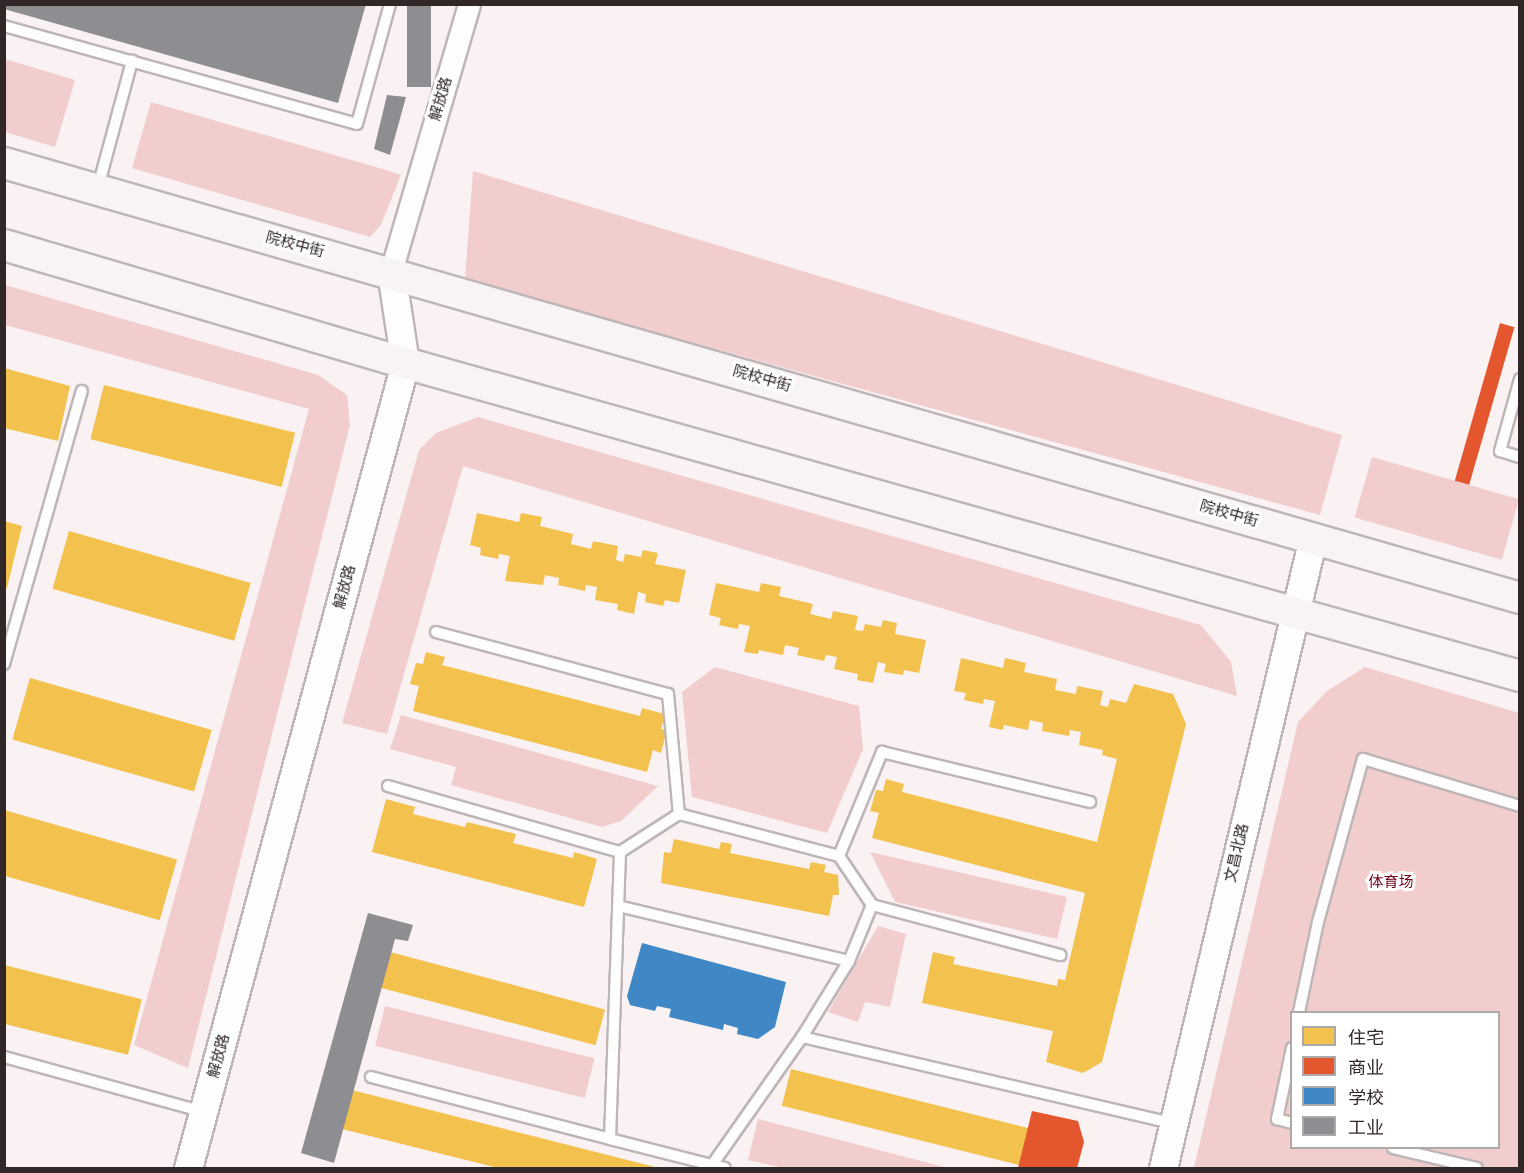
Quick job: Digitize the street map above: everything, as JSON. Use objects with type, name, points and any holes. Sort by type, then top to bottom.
[{"type":"main road","name":"院校中街","points":[[4,163],[391,272],[1520,598]]},
{"type":"main road","points":[[4,245],[405,363],[1293,610],[1520,676]]},
{"type":"street","name":"解放路","points":[[188,1168],[405,363],[391,272],[469,4]]},
{"type":"street","name":"文昌北路","points":[[1163,1168],[1293,610],[1314,538]]},
{"type":"lane","points":[[4,26],[357,124],[390,4]]},
{"type":"lane","points":[[97,190],[132,61]]},
{"type":"lane","points":[[1520,379],[1500,451],[1520,457]]},
{"type":"lane","points":[[4,664],[82,391]]},
{"type":"lane","points":[[436,632],[668,694],[679,814]]},
{"type":"lane","points":[[839,856],[882,752],[1090,802]]},
{"type":"lane","points":[[1299,1011],[1318,922],[1363,759],[1520,806]]},
{"type":"lane","points":[[388,786],[620,852],[679,814],[839,856],[872,905],[1060,955]]},
{"type":"lane","points":[[610,1139],[620,852]]},
{"type":"lane","points":[[712,1165],[802,1037],[849,961],[872,905]]},
{"type":"lane","points":[[618,906],[849,961]]},
{"type":"lane","points":[[802,1037],[1173,1124]]},
{"type":"lane","points":[[4,1057],[204,1112]]},
{"type":"lane","points":[[1290,1057],[1277,1119],[1290,1122]]},
{"type":"lane","points":[[371,1077],[610,1139],[696,1165],[725,1168]]},
{"type":"lane","points":[[1397,1149],[1477,1168]]},
{"type":"green space","points":[[5,59],[75,80],[55,147],[5,132]]},
{"type":"green space","points":[[151,102],[401,175],[381,225],[370,237],[132,168]]},
{"type":"green space","points":[[473,171],[1342,435],[1320,515],[465,280]]},
{"type":"green space","points":[[5,285],[318,375],[347,395],[350,425],[188,1068],[134,1045],[309,409],[5,325]]},
{"type":"green space","points":[[478,417],[1201,625],[1231,662],[1237,696],[463,466],[387,734],[342,723],[419,450],[436,433]]},
{"type":"green space","points":[[1372,457],[1519,499],[1502,560],[1355,518]]},
{"type":"green space","points":[[715,667],[859,706],[863,749],[827,833],[692,797],[682,692]]},
{"type":"green space","name":"体育场","points":[[1365,667],[1519,713],[1519,1168],[1194,1168],[1298,722],[1327,691]]},
{"type":"green space","points":[[401,715],[658,786],[621,821],[602,827],[451,785],[456,767],[390,749]]},
{"type":"green space","points":[[870,852],[1067,897],[1057,939],[895,902]]},
{"type":"green space","points":[[878,926],[906,934],[890,1007],[865,1002],[858,1022],[828,1012]]},
{"type":"green space","points":[[385,1006],[595,1058],[585,1098],[375,1046]]},
{"type":"green space","points":[[758,1119],[948,1168],[783,1168],[748,1160]]},
{"type":"building: 住宅","points":[[4,368],[70,386],[58,441],[4,428]]},
{"type":"building: 住宅","points":[[104,385],[295,433],[282,487],[90,439]]},
{"type":"building: 住宅","points":[[477,513],[519,522],[521,513],[542,517],[540,526],[573,534],[571,544],[591,549],[593,541],[618,546],[616,560],[623,562],[625,554],[641,557],[643,550],[658,553],[655,564],[686,570],[679,603],[665,600],[663,606],[645,602],[646,594],[638,592],[634,614],[617,610],[618,604],[595,600],[597,587],[586,585],[585,591],[558,585],[559,578],[545,575],[543,585],[505,581],[510,556],[499,554],[498,559],[480,555],[481,548],[470,545]]},
{"type":"building: 住宅","points":[[4,521],[22,526],[7,588],[4,587]]},
{"type":"building: 住宅","points":[[69,531],[251,583],[234,641],[52,589]]},
{"type":"building: 住宅","points":[[716,583],[759,592],[761,583],[781,587],[779,596],[813,604],[810,614],[831,619],[833,611],[858,616],[855,630],[863,631],[865,624],[881,627],[883,620],[897,623],[895,634],[926,640],[919,673],[904,670],[903,675],[884,672],[886,664],[878,662],[873,683],[857,680],[858,674],[834,669],[837,657],[826,655],[824,661],[797,655],[799,648],[785,645],[783,655],[759,650],[758,654],[744,652],[750,626],[739,624],[738,629],[719,625],[721,618],[709,615]]},
{"type":"building: 住宅","points":[[426,652],[445,657],[442,665],[640,716],[642,708],[665,714],[661,729],[667,730],[661,753],[653,750],[647,772],[413,711],[419,686],[410,684],[416,663],[423,664]]},
{"type":"building: 住宅","points":[[961,658],[1003,668],[1005,658],[1026,663],[1024,672],[1057,679],[1055,690],[1076,694],[1077,686],[1103,691],[1100,705],[1108,707],[1110,699],[1126,703],[1134,684],[1173,694],[1186,724],[1102,1062],[1083,1073],[1046,1062],[1053,1031],[922,1003],[933,952],[955,957],[953,964],[1057,986],[1058,979],[1065,980],[1085,893],[872,838],[879,813],[870,811],[876,790],[883,791],[886,779],[904,784],[902,792],[1097,842],[1117,759],[1102,755],[1103,750],[1079,745],[1081,732],[1070,730],[1069,736],[1042,731],[1043,723],[1030,720],[1028,730],[1004,725],[1003,730],[989,727],[995,701],[984,699],[983,704],[964,700],[966,693],[954,691]]},
{"type":"building: 住宅","points":[[30,678],[212,730],[194,792],[12,740]]},
{"type":"building: 住宅","points":[[386,799],[415,807],[413,814],[465,827],[467,822],[516,834],[513,843],[573,858],[574,852],[597,859],[584,907],[372,852]]},
{"type":"building: 住宅","points":[[4,810],[177,860],[160,920],[4,876]]},
{"type":"building: 住宅","points":[[674,839],[719,849],[721,842],[732,844],[730,853],[809,869],[811,862],[826,865],[824,872],[838,875],[839,895],[833,895],[829,916],[661,883],[664,852],[671,853]]},
{"type":"building: 住宅","points":[[379,949],[605,1010],[595,1045],[369,985]]},
{"type":"building: 住宅","points":[[4,965],[142,999],[128,1055],[4,1024]]},
{"type":"building: 住宅","points":[[791,1069],[1053,1134],[1045,1168],[1031,1168],[782,1106]]},
{"type":"building: 住宅","points":[[336,1086],[659,1168],[498,1168],[326,1125]]},
{"type":"building: 商业","points":[[1500,323],[1514,327],[1469,485],[1455,481]]},
{"type":"building: 商业","points":[[1032,1111],[1078,1121],[1084,1142],[1077,1168],[1018,1168]]},
{"type":"building: 学校","points":[[642,943],[786,982],[775,1027],[758,1039],[737,1034],[738,1028],[724,1024],[723,1030],[669,1017],[671,1009],[657,1006],[655,1011],[630,1005],[627,996]]},
{"type":"building: 工业","points":[[4,4],[366,4],[338,103],[4,9]]},
{"type":"building: 工业","points":[[407,4],[431,4],[431,87],[407,87]]},
{"type":"building: 工业","points":[[387,95],[406,97],[390,155],[374,149]]},
{"type":"building: 工业","points":[[368,913],[413,925],[408,941],[395,939],[334,1163],[301,1153]]}]
